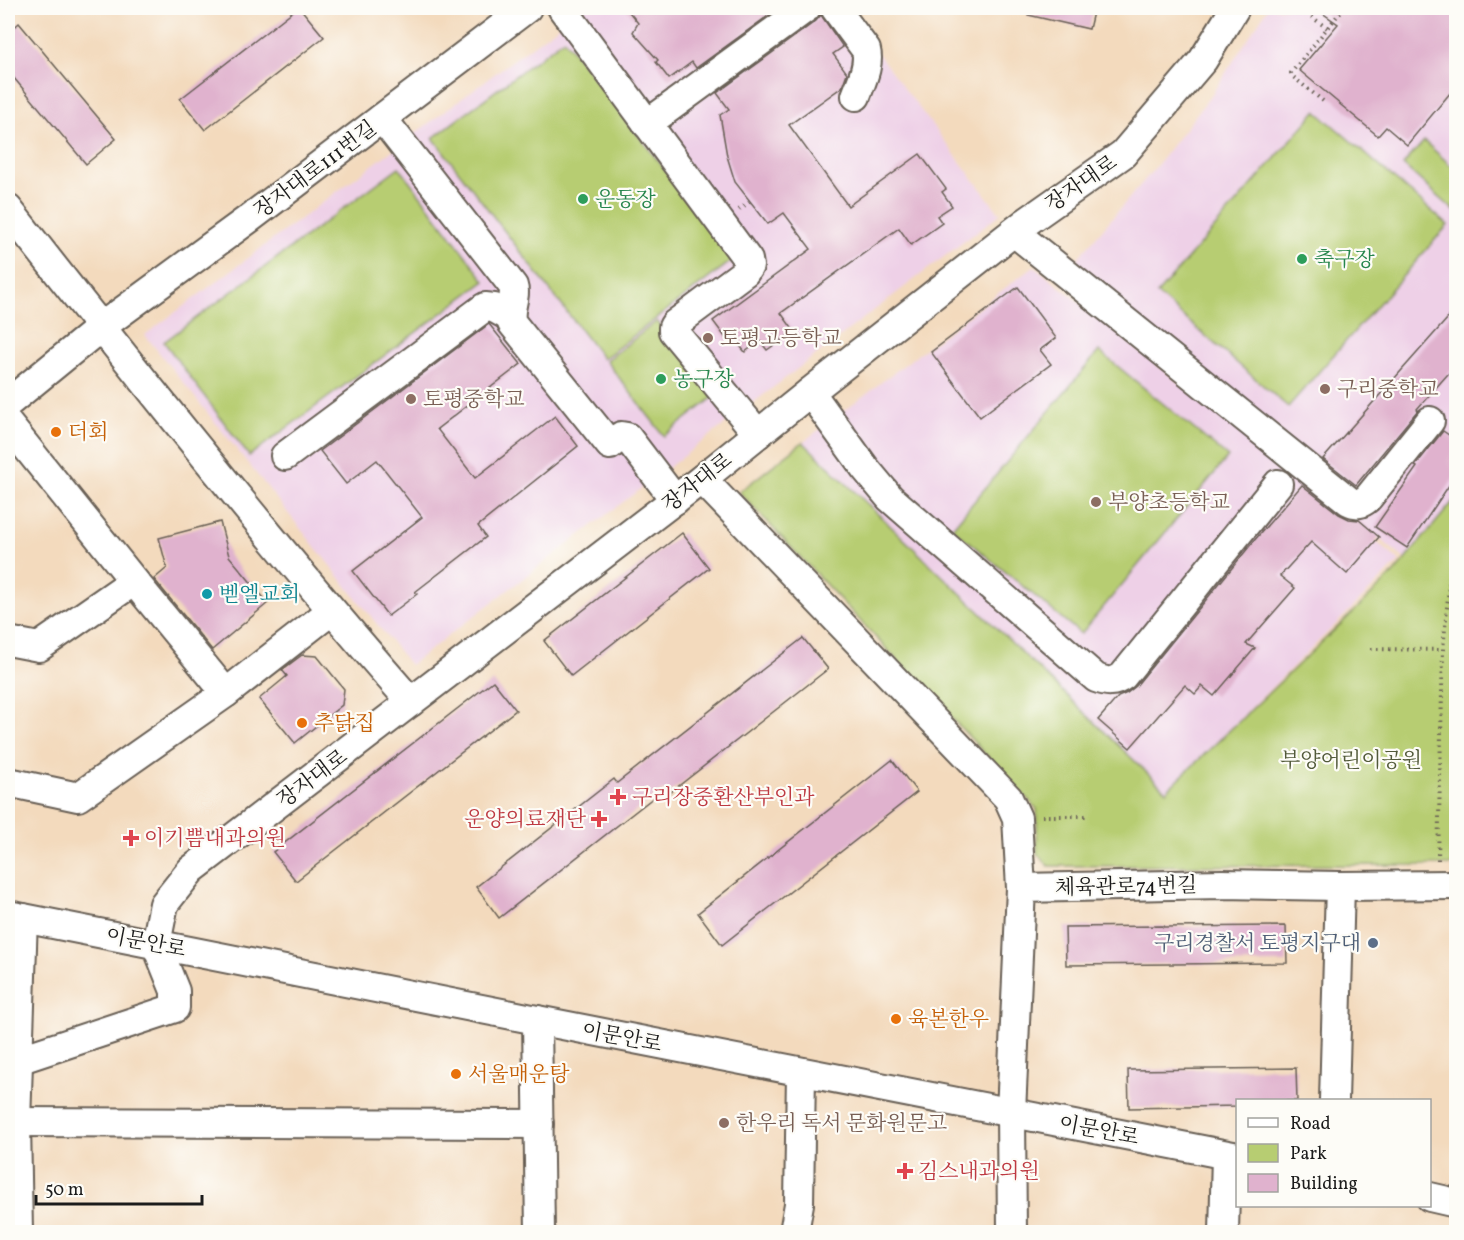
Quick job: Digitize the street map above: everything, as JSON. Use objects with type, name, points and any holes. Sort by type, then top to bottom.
[{"type":"street","name":"장자대로111번길","points":[[8,403],[100,327],[250,219],[526,8]]},
{"type":"street","points":[[562,8],[748,260],[749,266],[746,272],[675,324],[673,331],[758,434]]},
{"type":"street","points":[[647,124],[806,8]]},
{"type":"street","points":[[835,8],[866,50],[866,65],[856,96]]},
{"type":"street","name":"장자대로","points":[[156,944],[164,904],[191,870],[702,480],[1014,232],[1123,154],[1203,60],[1235,8]]},
{"type":"street","points":[[382,118],[513,286],[515,290],[510,317],[512,323],[610,445],[621,436],[627,436],[675,500]]},
{"type":"street","points":[[8,209],[100,327],[331,611],[411,702]]},
{"type":"street","points":[[1014,232],[1354,503],[1359,504],[1368,498],[1430,421]]},
{"type":"street","points":[[285,456],[485,307],[494,308],[510,317]]},
{"type":"street","points":[[810,393],[890,498],[1096,678],[1106,681],[1118,680],[1123,676],[1278,484]]},
{"type":"street","points":[[8,424],[226,693]]},
{"type":"street","points":[[702,480],[1008,798],[1017,818],[1021,888],[1011,1113],[1012,1233]]},
{"type":"street","points":[[8,641],[39,647],[134,581]]},
{"type":"street","points":[[8,782],[78,797],[226,693],[331,611]]},
{"type":"street","name":"체육관로74번길","points":[[1021,888],[1222,884],[1447,885]]},
{"type":"street","points":[[1334,1099],[1340,886]]},
{"type":"street","points":[[15,917],[18,1060],[12,1122],[18,1233]]},
{"type":"street","name":"이문안로","points":[[15,917],[1232,1156]]},
{"type":"street","points":[[18,1060],[174,1008],[174,991],[156,944]]},
{"type":"street","points":[[537,1020],[540,1233]]},
{"type":"street","points":[[794,1233],[799,1204],[801,1072]]},
{"type":"street","points":[[12,1122],[539,1124]]},
{"type":"street","points":[[1224,1233],[1232,1156]]},
{"type":"street","points":[[1431,1197],[1456,1203]]},
{"type":"path","points":[[1306,8],[1305,12],[1327,28]]},
{"type":"path","points":[[1323,101],[1291,74],[1342,10]]},
{"type":"path","points":[[1447,885],[1439,778],[1443,650],[1451,565]]},
{"type":"path","points":[[1371,649],[1443,650]]},
{"type":"path","points":[[1037,816],[1089,816]]},
{"type":"shaded area","points":[[583,8],[843,8],[1000,214],[410,665],[145,335]]},
{"type":"shaded area","name":"구리중학교","points":[[1268,8],[1456,8],[1456,498],[1406,560],[1059,280],[1155,168],[1212,94]]},
{"type":"shaded area","name":"부양초등학교","points":[[1034,266],[1400,561],[1166,792],[803,442]]},
{"type":"green space","name":"운동장","points":[[564,39],[734,259],[603,359],[433,138]]},
{"type":"green space","name":"축구장","points":[[1316,111],[1448,225],[1288,407],[1157,294]]},
{"type":"green space","points":[[1424,141],[1456,170],[1456,212],[1403,165]]},
{"type":"green space","points":[[399,167],[485,281],[249,456],[164,342]]},
{"type":"green space","name":"농구장","points":[[657,321],[715,396],[664,436],[606,361]]},
{"type":"green space","points":[[1099,351],[1228,457],[1081,634],[952,528]]},
{"type":"green space","name":"부양어린이공원","points":[[803,442],[1166,791],[1393,574],[1456,498],[1456,865],[1049,866],[1037,854],[1037,809],[739,492]]},
{"type":"building","points":[[297,8],[300,8],[324,37],[205,130],[180,99]]},
{"type":"building","points":[[626,8],[779,8],[696,68],[692,62],[669,79],[656,62],[658,60],[633,32],[638,23]]},
{"type":"building","points":[[1029,8],[1094,8],[1089,29],[1028,15]]},
{"type":"building","points":[[1315,8],[1456,8],[1456,86],[1407,145],[1386,127],[1378,136],[1299,70],[1338,24]]},
{"type":"building","points":[[821,15],[843,47],[833,54],[847,73],[842,87],[789,125],[848,206],[920,154],[946,189],[942,192],[952,206],[937,216],[942,223],[911,245],[899,228],[781,313],[794,331],[767,350],[760,341],[745,352],[736,341],[731,345],[713,321],[811,249],[784,213],[768,224],[735,182],[727,156],[720,115],[729,109],[717,93],[816,21]]},
{"type":"building","points":[[19,23],[116,139],[86,164],[8,71],[8,33]]},
{"type":"building","points":[[1018,287],[1056,338],[1040,350],[1051,364],[980,417],[931,352]]},
{"type":"building","points":[[1456,309],[1456,365],[1356,485],[1323,459]]},
{"type":"building","points":[[489,324],[521,364],[437,429],[475,478],[555,416],[578,446],[478,526],[486,537],[388,616],[353,571],[422,517],[377,460],[346,484],[320,451]]},
{"type":"building","points":[[1443,431],[1456,440],[1456,475],[1407,548],[1375,527],[1417,467],[1415,466]]},
{"type":"building","points":[[1302,485],[1339,514],[1349,519],[1359,520],[1379,537],[1347,574],[1311,542],[1280,576],[1295,588],[1246,644],[1255,648],[1214,696],[1202,686],[1195,694],[1185,685],[1130,748],[1098,720],[1118,697],[1136,686]]},
{"type":"building","name":"벧엘교회","points":[[220,522],[229,556],[268,603],[212,650],[154,579],[167,568],[159,538]]},
{"type":"building","points":[[682,533],[709,568],[571,676],[544,641]]},
{"type":"building","points":[[803,638],[828,669],[667,795],[663,790],[499,918],[476,887],[614,779],[617,783]]},
{"type":"building","points":[[302,655],[317,656],[344,689],[342,705],[295,743],[259,699],[287,676],[282,670]]},
{"type":"building","points":[[493,681],[516,710],[296,881],[273,852]]},
{"type":"building","points":[[892,760],[917,792],[722,945],[698,913]]},
{"type":"building","points":[[1286,926],[1287,963],[1066,965],[1065,927]]},
{"type":"building","points":[[1296,1068],[1297,1099],[1236,1099],[1236,1106],[1129,1108],[1128,1070]]},
{"type":"place","name":"운동장","points":[[583,199]]},
{"type":"place","name":"축구장","points":[[1302,259]]},
{"type":"place","name":"토평고등학교","points":[[708,338]]},
{"type":"place","name":"농구장","points":[[661,379]]},
{"type":"place","name":"구리중학교","points":[[1325,389]]},
{"type":"place","name":"토평중학교","points":[[411,399]]},
{"type":"place","name":"더회","points":[[56,432]]},
{"type":"place","name":"부양초등학교","points":[[1096,502]]},
{"type":"place","name":"벧엘교회","points":[[207,594]]},
{"type":"place","name":"추닭집","points":[[302,723]]},
{"type":"place","name":"구리장중환산부인과","points":[[618,797]]},
{"type":"place","name":"운양의료재단","points":[[599,819]]},
{"type":"place","name":"이기쁨내과의원","points":[[131,838]]},
{"type":"place","name":"구리경찰서 토평지구대","points":[[1373,943]]},
{"type":"place","name":"육본한우","points":[[896,1019]]},
{"type":"place","name":"서울매운탕","points":[[456,1074]]},
{"type":"place","name":"한우리 독서 문화원문고","points":[[724,1123]]},
{"type":"place","name":"김스내과의원","points":[[905,1171]]}]
